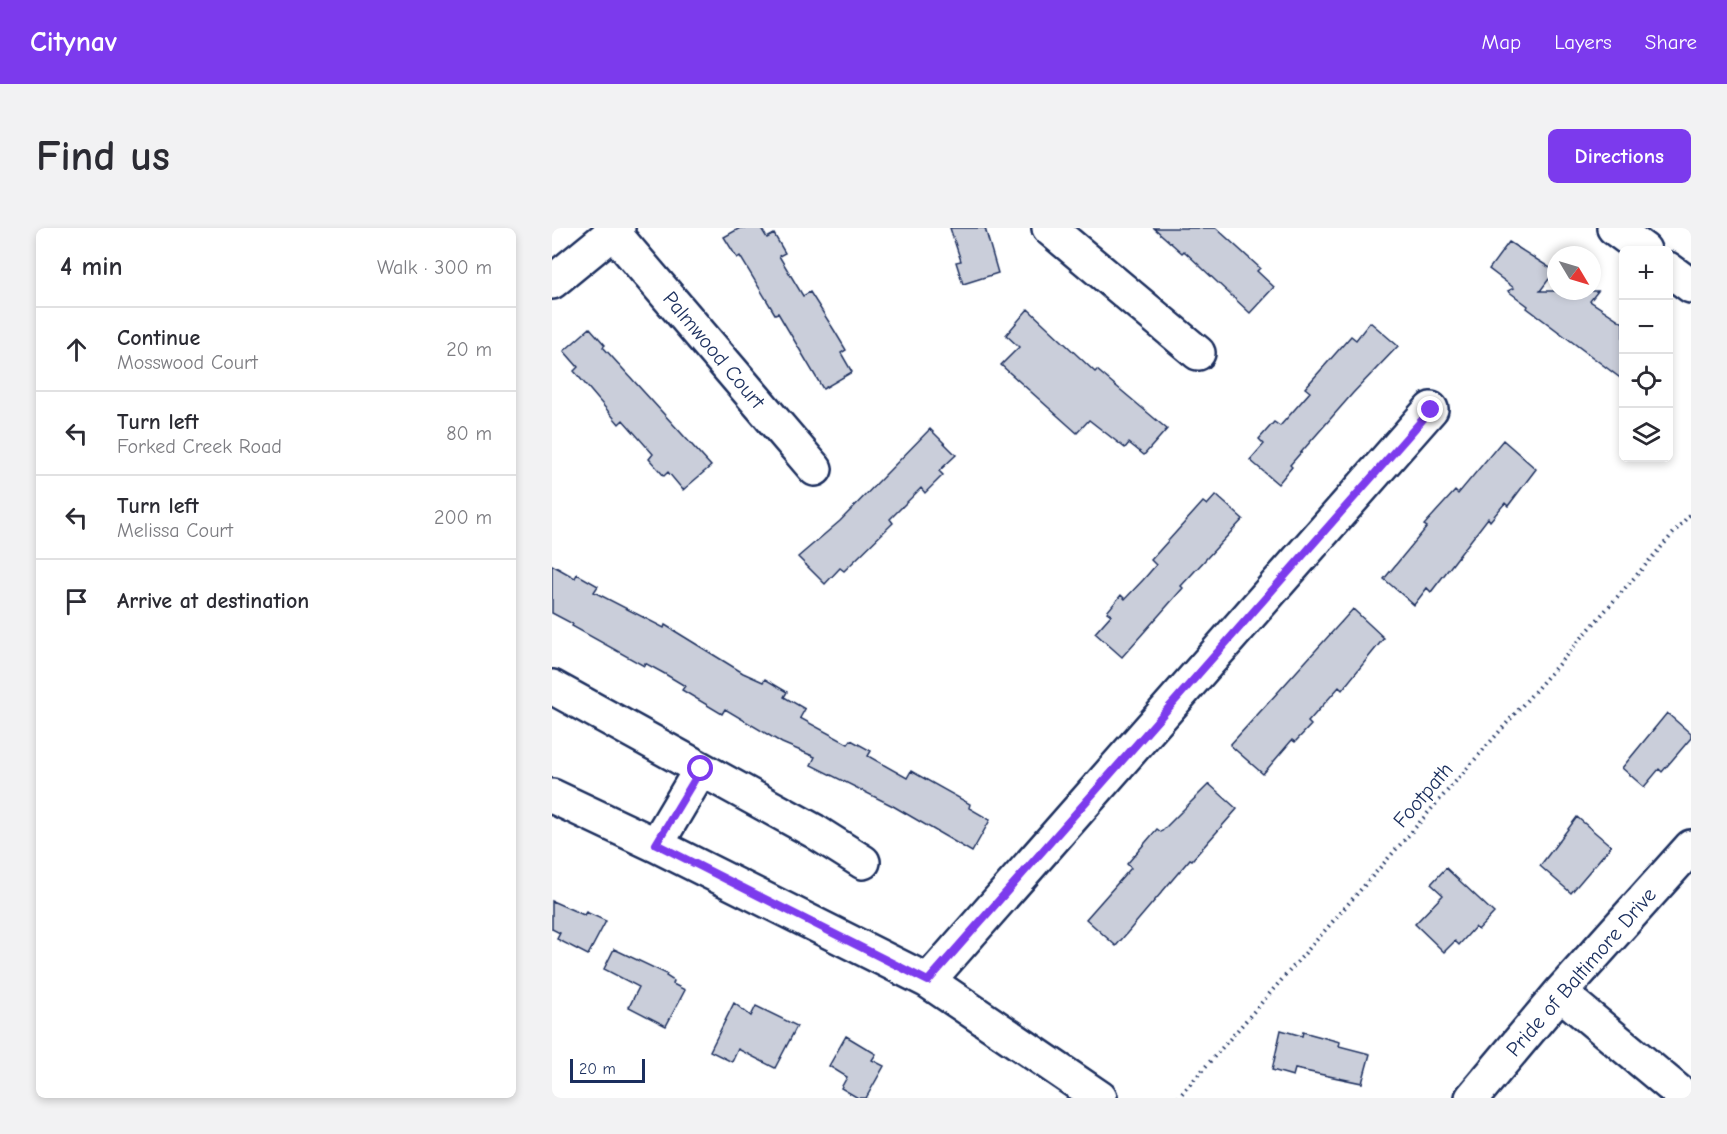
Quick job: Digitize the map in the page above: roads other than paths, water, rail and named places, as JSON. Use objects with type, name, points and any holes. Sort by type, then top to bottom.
[{"type":"street","points":[[1049,228],[1198,354]]},
{"type":"street","points":[[1614,228],[1639,246]]},
{"type":"street","points":[[552,282],[616,230]]},
{"type":"street","name":"Palmwood Court","points":[[616,230],[815,469]]},
{"type":"street","points":[[1673,273],[1691,286]]},
{"type":"street","points":[[928,981],[1431,410]]},
{"type":"street","points":[[552,687],[863,862]]},
{"type":"street","points":[[656,844],[701,769]]},
{"type":"street","points":[[552,796],[656,844],[928,981],[1100,1098]]},
{"type":"street","name":"Pride of Baltimore Drive","points":[[1472,1098],[1560,993],[1691,847]]},
{"type":"street","points":[[1560,993],[1686,1098]]}]
